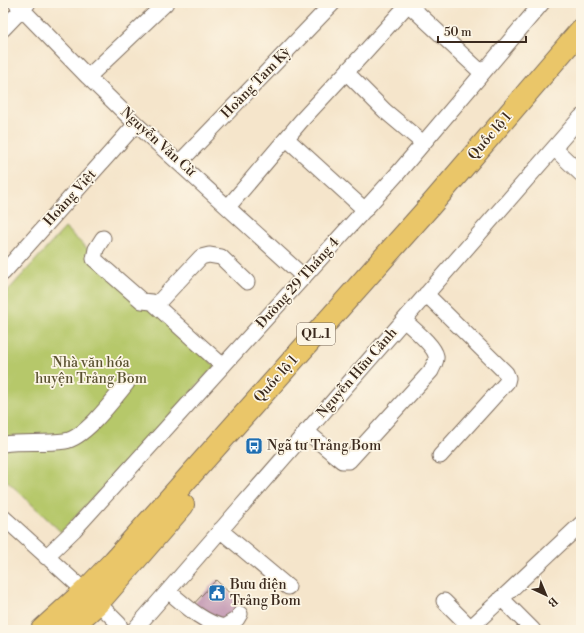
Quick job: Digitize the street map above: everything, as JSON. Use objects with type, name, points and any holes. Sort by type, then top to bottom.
[{"type":"highway","name":"Quốc lộ 1","points":[[68,630],[124,549],[430,206],[581,30]]},
{"type":"highway","name":"Quốc lộ 1","points":[[42,630],[91,597],[581,50]]},
{"type":"street","points":[[88,77],[166,3]]},
{"type":"street","name":"Hoàng Tam Kỳ","points":[[180,162],[333,3]]},
{"type":"street","points":[[228,207],[301,121],[408,3],[482,73]]},
{"type":"street","name":"Đường 29 Tháng 4","points":[[46,556],[74,530],[365,210],[542,3]]},
{"type":"street","points":[[3,29],[22,5]]},
{"type":"street","name":"Nguyễn Văn Cừ","points":[[22,5],[88,77],[136,124],[180,162],[304,277]]},
{"type":"street","points":[[347,72],[385,111],[423,143]]},
{"type":"street","name":"Nguyễn Hữu Cảnh","points":[[136,629],[306,431],[581,117]]},
{"type":"street","name":"Hoàng Việt","points":[[3,273],[136,124]]},
{"type":"street","points":[[286,139],[365,210]]},
{"type":"street","points":[[554,148],[581,174]]},
{"type":"street","points":[[103,238],[96,249],[94,259],[142,301],[152,302],[156,305],[223,366]]},
{"type":"street","points":[[156,305],[201,257],[209,255],[221,257],[246,282]]},
{"type":"street","points":[[426,294],[506,373],[508,378],[507,382],[440,456]]},
{"type":"street","points":[[306,431],[342,461],[349,461],[431,370],[436,356],[432,348],[404,320]]},
{"type":"street","points":[[3,444],[67,441],[96,420],[127,383]]},
{"type":"street","points":[[3,518],[91,597],[120,627],[136,629]]},
{"type":"street","points":[[444,601],[469,629],[581,525]]},
{"type":"street","points":[[220,530],[288,587]]},
{"type":"street","points":[[168,591],[189,609],[214,624],[224,627],[237,619],[240,614]]},
{"type":"street","points":[[501,598],[533,630]]},
{"type":"green space","name":"Nhà văn hóa huyện Trảng Bom","points":[[65,228],[215,366],[61,532],[3,477],[3,296]]},
{"type":"building","name":"Bưu điện Trảng Bom","points":[[216,580],[243,606],[217,630],[207,630],[189,609]]},
{"type":"place","name":"Ngã tư Trảng Bom","points":[[254,446]]},
{"type":"place","name":"Bưu điện Trảng Bom","points":[[217,593]]}]
